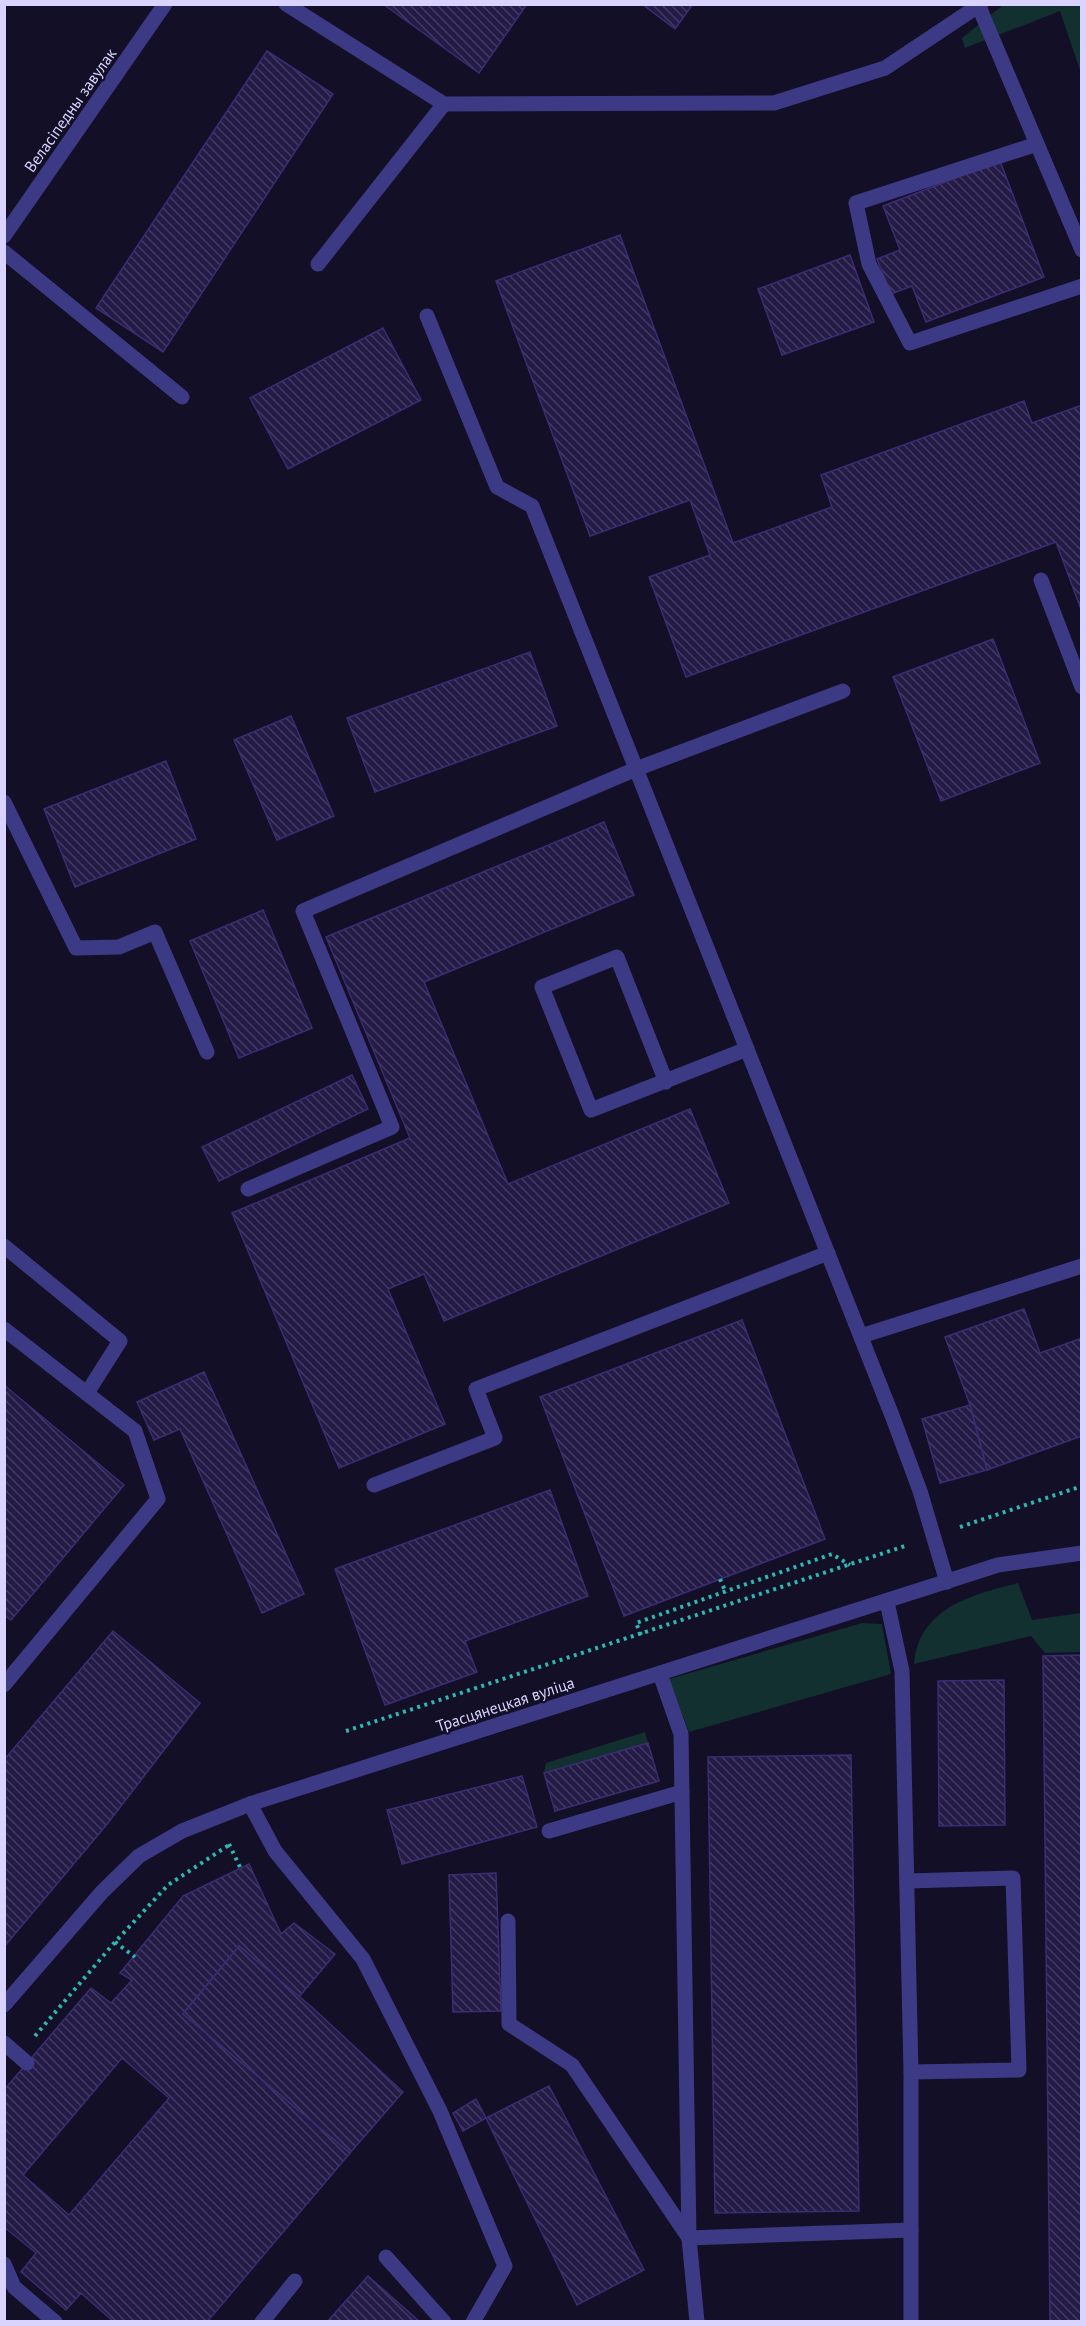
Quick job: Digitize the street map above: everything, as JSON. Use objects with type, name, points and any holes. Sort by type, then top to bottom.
[{"type":"street","name":"Веласіпедны завулак","points":[[4,236],[165,4]]},
{"type":"street","points":[[286,4],[444,104],[774,103],[885,68],[980,6],[1082,250]]},
{"type":"street","points":[[318,264],[444,104]]},
{"type":"street","points":[[1037,144],[856,203],[869,264],[910,343],[1082,285]]},
{"type":"street","points":[[4,252],[182,397]]},
{"type":"street","points":[[427,316],[497,487],[532,506],[861,1336],[912,1470],[947,1582]]},
{"type":"street","points":[[1041,580],[1082,687]]},
{"type":"street","points":[[248,1189],[392,1127],[303,911],[636,769],[843,692]]},
{"type":"street","points":[[4,802],[76,948],[119,947],[155,932],[207,1052]]},
{"type":"street","points":[[666,1082],[617,957],[542,987],[591,1110],[666,1082],[747,1049]]},
{"type":"street","points":[[4,1246],[120,1341],[87,1393]]},
{"type":"street","points":[[374,1485],[495,1438],[476,1389],[828,1253]]},
{"type":"street","points":[[861,1336],[1082,1266]]},
{"type":"street","points":[[4,1329],[135,1431],[158,1499],[4,1685]]},
{"type":"street","name":"Трасцянецкая вуліца","points":[[4,2005],[102,1892],[139,1856],[182,1831],[250,1804],[998,1565],[1082,1553]]},
{"type":"street","points":[[887,1602],[902,1671],[911,2072],[911,2322]]},
{"type":"street","points":[[660,1674],[681,1734],[689,2238],[697,2322]]},
{"type":"street","points":[[549,1831],[682,1792]]},
{"type":"street","points":[[250,1804],[274,1851],[363,1959],[457,2148],[505,2266],[473,2322]]},
{"type":"street","points":[[907,1881],[1014,1878],[1019,2070],[911,2072]]},
{"type":"street","points":[[508,1921],[509,2024],[572,2065],[689,2238]]},
{"type":"street","points":[[4,2043],[23,2059]]},
{"type":"street","points":[[689,2238],[911,2230]]},
{"type":"street","points":[[386,2257],[444,2322]]},
{"type":"street","points":[[4,2264],[9,2292],[55,2322]]},
{"type":"street","points":[[262,2322],[295,2281]]},
{"type":"path","points":[[346,1731],[851,1566],[1082,1486]]},
{"type":"path","points":[[641,1635],[636,1623],[832,1554],[851,1566]]},
{"type":"path","points":[[720,1579],[726,1593]]},
{"type":"path","points":[[23,2059],[115,1942],[168,1885],[230,1844],[264,1833]]},
{"type":"path","points":[[230,1844],[240,1868]]},
{"type":"path","points":[[115,1942],[135,1957]]},
{"type":"green space","points":[[1003,5],[1081,5],[1081,73],[1060,11],[965,48],[962,38]]},
{"type":"green space","points":[[1018,1583],[1032,1620],[1081,1613],[1081,1652],[1045,1653],[1031,1636],[914,1664],[918,1645],[926,1629],[937,1617],[966,1599]]},
{"type":"green space","points":[[862,1623],[882,1624],[891,1674],[689,1732],[669,1679]]},
{"type":"green space","points":[[645,1732],[648,1743],[544,1773],[546,1763]]},
{"type":"building","points":[[383,4],[527,4],[479,73]]},
{"type":"building","points":[[642,4],[693,4],[675,29]]},
{"type":"building","points":[[267,51],[333,94],[163,352],[96,308]]},
{"type":"building","points":[[1000,161],[1044,277],[926,322],[912,286],[891,294],[877,259],[900,250],[883,206]]},
{"type":"building","points":[[620,235],[733,543],[832,507],[821,475],[1024,401],[1032,423],[1082,405],[1082,612],[1056,542],[686,677],[649,577],[710,555],[690,500],[590,536],[496,281]]},
{"type":"building","points":[[850,255],[874,322],[782,355],[758,289]]},
{"type":"building","points":[[383,328],[421,400],[288,469],[250,398]]},
{"type":"building","points":[[993,639],[1040,763],[941,801],[893,677]]},
{"type":"building","points":[[530,652],[557,726],[375,792],[347,718]]},
{"type":"building","points":[[291,716],[334,816],[277,840],[234,740]]},
{"type":"building","points":[[166,761],[196,839],[75,887],[44,809]]},
{"type":"building","points":[[604,822],[634,895],[424,982],[508,1184],[690,1109],[729,1203],[444,1321],[424,1274],[388,1289],[445,1424],[339,1468],[232,1213],[410,1138],[326,937]]},
{"type":"building","points":[[263,910],[312,1028],[239,1058],[190,941]]},
{"type":"building","points":[[352,1075],[368,1109],[219,1181],[202,1147]]},
{"type":"building","points":[[1024,1309],[1040,1353],[1082,1338],[1082,1436],[987,1470],[970,1405],[945,1337]]},
{"type":"building","points":[[742,1320],[825,1539],[624,1616],[540,1397]]},
{"type":"building","points":[[204,1372],[304,1594],[262,1613],[180,1429],[154,1440],[137,1402]]},
{"type":"building","points":[[4,1385],[124,1485],[11,1620],[4,1615]]},
{"type":"building","points":[[970,1405],[987,1470],[940,1483],[922,1419]]},
{"type":"building","points":[[550,1490],[588,1596],[465,1641],[477,1672],[385,1705],[335,1569]]},
{"type":"building","points":[[113,1631],[200,1703],[108,1823],[4,1947],[4,1760]]},
{"type":"building","points":[[1082,1655],[1082,2322],[1050,2322],[1043,1656]]},
{"type":"building","points":[[1004,1680],[1005,1825],[939,1826],[938,1681]]},
{"type":"building","points":[[648,1743],[659,1781],[555,1811],[544,1773]]},
{"type":"building","points":[[851,1755],[859,2211],[715,2213],[708,1757]]},
{"type":"building","points":[[522,1776],[537,1827],[402,1864],[387,1810]]},
{"type":"building","points":[[249,1864],[281,1934],[294,1923],[335,1954],[299,1997],[239,1946],[183,2014],[350,2153],[207,2322],[114,2322],[81,2293],[66,2310],[21,2272],[36,2253],[4,2227],[4,2090],[91,1988],[111,2003],[132,1980],[120,1973],[183,1896]],"holes":[[[122,2058],[169,2098],[69,2215],[23,2175]]]},
{"type":"building","points":[[496,1873],[501,2011],[453,2012],[449,1875]]},
{"type":"building","points":[[239,1946],[314,2009],[403,2092],[350,2153],[183,2014]]},
{"type":"building","points":[[549,2086],[644,2270],[577,2305],[486,2118]]},
{"type":"building","points":[[476,2099],[486,2118],[463,2131],[453,2113]]},
{"type":"building","points":[[368,2276],[420,2322],[327,2322]]}]
